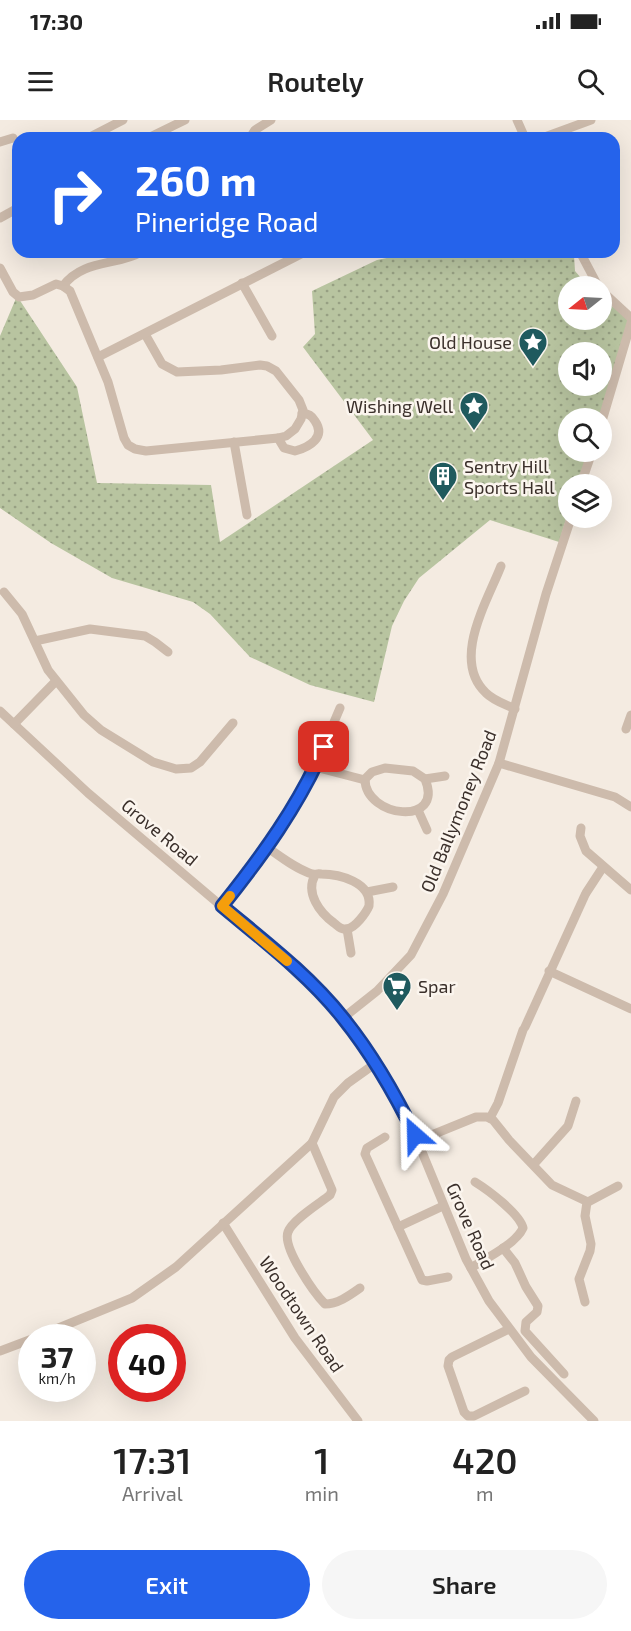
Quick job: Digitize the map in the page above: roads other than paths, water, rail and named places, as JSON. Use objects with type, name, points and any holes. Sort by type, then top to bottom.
[{"type":"street","points":[[100,132],[123,120]]},
{"type":"street","points":[[157,132],[171,123],[185,120]]},
{"type":"street","points":[[254,132],[271,120]]},
{"type":"street","points":[[558,132],[591,120]]},
{"type":"street","points":[[6,140],[8,152]]},
{"type":"street","points":[[63,286],[70,276],[102,262],[123,258]]},
{"type":"street","points":[[98,357],[292,258]]},
{"type":"street","points":[[583,258],[593,276]]},
{"type":"street","points":[[0,268],[13,292],[19,297],[33,295],[56,284],[70,291],[108,382],[122,435],[131,447],[143,451],[278,438],[286,436],[295,429],[302,413],[299,400],[279,374],[270,367],[256,365],[221,370],[177,372],[162,364],[145,334]]},
{"type":"street","points":[[242,282],[272,336]]},
{"type":"street","points":[[612,300],[631,318]]},
{"type":"street","points":[[606,408],[631,323]]},
{"type":"street","points":[[278,438],[284,448],[294,451],[318,437],[320,431],[318,425],[311,416],[302,413]]},
{"type":"street","points":[[234,442],[247,515]]},
{"type":"street","name":"Old Ballymoney Road","points":[[343,1018],[394,975],[411,955],[447,886],[499,763],[546,594],[568,528]]},
{"type":"street","points":[[501,566],[474,635],[471,663],[475,678],[485,692],[515,709]]},
{"type":"street","points":[[4,592],[22,614],[45,664],[56,681],[84,715],[100,730],[153,762],[184,770],[196,765],[233,723]]},
{"type":"street","points":[[34,641],[90,629],[145,636],[168,652]]},
{"type":"street","points":[[14,724],[56,681]]},
{"type":"street","points":[[222,906],[268,848],[315,767],[340,708]]},
{"type":"street","name":"Grove Road","points":[[0,711],[88,793],[297,969],[343,1018],[376,1063],[397,1097],[471,1268],[509,1329],[531,1357],[594,1421]]},
{"type":"street","points":[[626,729],[631,715]]},
{"type":"street","points":[[499,763],[615,798],[631,807]]},
{"type":"street","points":[[315,767],[365,780]]},
{"type":"street","points":[[386,768],[413,771],[425,779],[427,799],[424,806],[418,810],[402,813],[369,796],[365,780],[372,772],[386,768]]},
{"type":"street","points":[[425,779],[445,776]]},
{"type":"street","points":[[418,810],[427,830]]},
{"type":"street","points":[[581,828],[580,837],[583,847],[631,890]]},
{"type":"street","points":[[268,848],[315,875],[323,874],[349,880],[368,892],[370,901],[368,909],[352,926],[347,929],[341,928],[318,909],[313,891],[315,875]]},
{"type":"street","points":[[490,1118],[498,1103],[524,1028],[549,971],[586,894],[603,867]]},
{"type":"street","points":[[368,892],[393,886]]},
{"type":"street","points":[[347,929],[351,953]]},
{"type":"street","points":[[549,971],[631,1009]]},
{"type":"street","points":[[68,1324],[132,1298],[176,1267],[312,1143],[334,1097],[348,1083],[376,1063]]},
{"type":"street","points":[[534,1164],[568,1126],[576,1101]]},
{"type":"street","points":[[417,1141],[476,1117],[490,1118],[555,1187],[587,1202],[618,1186]]},
{"type":"street","points":[[385,1137],[368,1148],[365,1154],[423,1280],[448,1277]]},
{"type":"street","points":[[312,1143],[332,1191],[291,1226],[287,1236],[288,1247],[325,1304],[332,1304],[343,1299],[360,1288]]},
{"type":"street","points":[[471,1268],[503,1248],[521,1233],[522,1224],[486,1189],[475,1182]]},
{"type":"street","points":[[585,1302],[579,1279],[590,1251],[590,1237],[585,1216],[587,1202]]},
{"type":"street","points":[[398,1227],[443,1206]]},
{"type":"street","name":"Woodtown Road","points":[[223,1223],[295,1338],[358,1421]]},
{"type":"street","points":[[503,1248],[513,1261],[538,1306],[537,1312],[526,1322],[525,1330],[564,1374]]},
{"type":"street","points":[[509,1329],[453,1356],[448,1366],[464,1412],[468,1416],[474,1416],[525,1391]]},
{"type":"street","points":[[0,1352],[18,1344]]},
{"type":"place","name":"Old House","points":[[533,368]]},
{"type":"place","name":"Wishing Well","points":[[474,432]]},
{"type":"place","name":"Sentry Hill Sports Hall","points":[[443,502]]},
{"type":"place","name":"Spar","points":[[397,1012]]}]
